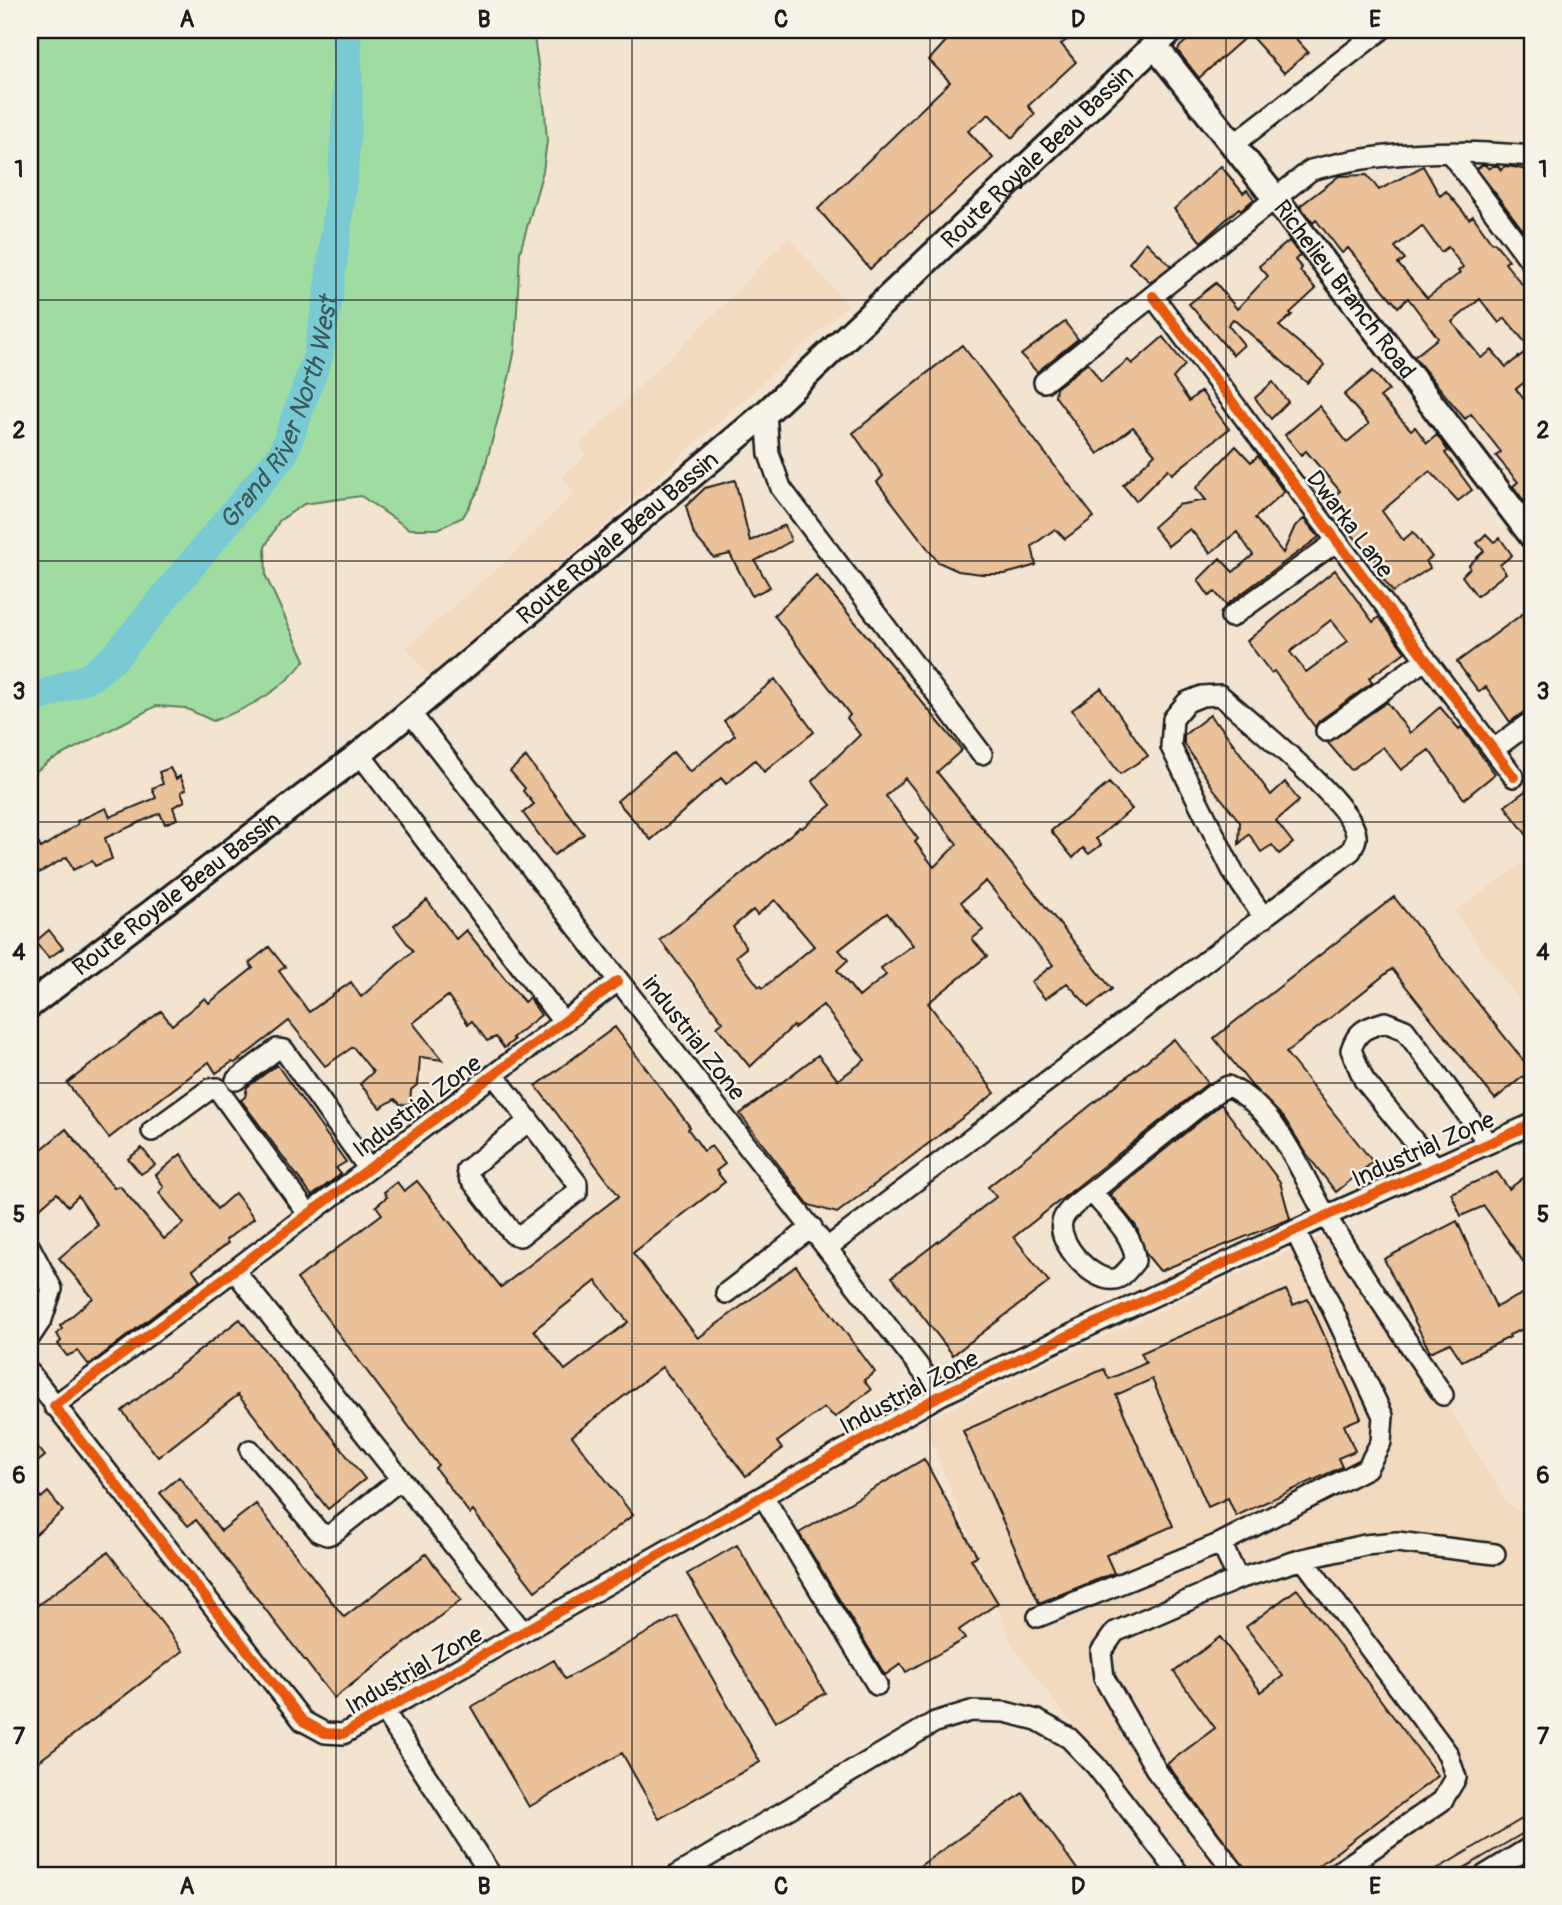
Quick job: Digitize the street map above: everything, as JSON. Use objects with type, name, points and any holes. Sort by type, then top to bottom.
[{"type":"main road","name":"Richelieu Branch Road","points":[[1163,38],[1233,145],[1532,536]]},
{"type":"main road","name":"Route Royale Beau Bassin","points":[[30,1005],[360,754],[766,413],[1163,38]]},
{"type":"street","points":[[1233,145],[1381,30]]},
{"type":"street","points":[[1044,382],[1311,170],[1346,161],[1451,154],[1486,152],[1532,156]]},
{"type":"street","points":[[1451,154],[1532,263]]},
{"type":"street","name":"Dwarka Lane","points":[[1153,296],[1514,776]]},
{"type":"street","points":[[766,413],[769,454],[781,488],[982,754]]},
{"type":"street","points":[[1231,617],[1337,541]]},
{"type":"street","points":[[1326,731],[1426,659]]},
{"type":"street","points":[[827,1248],[1264,918],[1351,851],[1357,837],[1354,826],[1342,807],[1220,695],[1202,696],[1187,702],[1173,719],[1171,747],[1234,874],[1264,918]]},
{"type":"street","name":"industrial Zone","points":[[409,711],[941,1395]]},
{"type":"street","points":[[1494,749],[1532,721]]},
{"type":"street","points":[[360,754],[563,1022]]},
{"type":"street","name":"Industrial Zone","points":[[618,981],[54,1406],[303,1721],[325,1733],[343,1734],[941,1395],[1295,1230],[1532,1124]]},
{"type":"street","points":[[1435,1167],[1364,1080],[1351,1050],[1355,1037],[1365,1029],[1385,1022],[1405,1030],[1488,1143]]},
{"type":"street","points":[[236,1080],[276,1049],[284,1050],[368,1168]]},
{"type":"street","points":[[494,1075],[529,1121],[576,1183],[577,1192],[520,1236],[513,1234],[468,1177],[467,1170],[529,1121]]},
{"type":"street","points":[[1092,1192],[1215,1093],[1228,1086],[1246,1094],[1285,1141],[1326,1216],[1443,1395]]},
{"type":"street","points":[[152,1131],[210,1090],[217,1088],[308,1214]]},
{"type":"street","points":[[726,1293],[812,1227]]},
{"type":"street","points":[[1038,1617],[1221,1543],[1367,1468],[1381,1442],[1383,1416],[1295,1230]]},
{"type":"street","points":[[30,1247],[52,1289],[42,1319],[30,1337]]},
{"type":"street","points":[[234,1270],[523,1632]]},
{"type":"street","points":[[30,1373],[54,1406]]},
{"type":"street","points":[[250,1450],[320,1532],[327,1535],[401,1479]]},
{"type":"street","points":[[763,1496],[877,1685]]},
{"type":"street","points":[[1237,1875],[1158,1773],[1104,1678],[1101,1651],[1115,1632],[1238,1579],[1303,1559],[1365,1545],[1397,1542],[1495,1554]]},
{"type":"street","points":[[1221,1543],[1238,1579]]},
{"type":"street","points":[[1303,1559],[1448,1754],[1456,1778],[1442,1801],[1334,1875]]},
{"type":"street","points":[[384,1711],[491,1875]]},
{"type":"street","points":[[677,1875],[935,1722],[971,1711],[1005,1712],[1037,1720],[1069,1738],[1096,1766],[1180,1875]]},
{"type":"street","points":[[1485,1875],[1532,1846]]},
{"type":"shaded area","points":[[788,237],[848,305],[592,537],[429,676],[406,648],[513,554],[575,492],[562,478],[586,455],[580,444],[720,309]]},
{"type":"shaded area","points":[[1532,857],[1532,1018],[1454,912]]},
{"type":"shaded area","points":[[1339,1228],[1508,1504],[1520,1511],[1532,1528],[1532,1875],[1188,1875],[1014,1648],[923,1421]]},
{"type":"green space","points":[[30,30],[533,30],[547,141],[543,171],[520,252],[515,349],[509,378],[479,489],[463,517],[438,529],[409,529],[361,496],[304,504],[279,521],[265,547],[266,577],[305,660],[286,681],[264,697],[213,721],[185,708],[156,706],[48,762],[30,776]]},
{"type":"building","points":[[956,30],[1082,30],[1061,44],[1076,62],[1028,106],[1035,114],[1012,138],[989,114],[968,131],[993,158],[870,269],[818,209],[950,82],[929,60]]},
{"type":"building","points":[[1200,30],[1288,30],[1308,52],[1284,73],[1249,34],[1199,78],[1178,51],[1179,47]]},
{"type":"building","points":[[1482,165],[1489,169],[1498,166],[1501,170],[1505,166],[1513,167],[1532,174],[1532,242],[1477,169]]},
{"type":"building","points":[[1221,166],[1243,193],[1247,190],[1254,199],[1241,210],[1239,208],[1201,242],[1174,209]]},
{"type":"building","points":[[1423,166],[1440,196],[1446,191],[1469,219],[1473,216],[1492,243],[1494,242],[1509,260],[1505,263],[1532,297],[1532,376],[1516,389],[1532,410],[1532,512],[1513,486],[1518,482],[1496,456],[1501,452],[1471,414],[1465,419],[1414,357],[1438,338],[1408,298],[1398,307],[1348,248],[1342,253],[1316,220],[1313,223],[1300,206],[1339,176],[1367,175],[1379,190]],"holes":[[[1422,226],[1441,252],[1448,247],[1463,267],[1458,271],[1460,273],[1427,298],[1398,264],[1405,259],[1395,247]],[[1480,299],[1499,323],[1505,318],[1530,348],[1506,367],[1492,350],[1481,358],[1452,322]]]},
{"type":"building","points":[[1289,241],[1300,255],[1295,260],[1302,268],[1300,271],[1316,289],[1279,326],[1325,365],[1307,383],[1233,319],[1228,325],[1244,345],[1233,355],[1189,304],[1216,283],[1237,309],[1268,276],[1259,266]]},
{"type":"building","points":[[1146,242],[1171,266],[1150,282],[1129,263]]},
{"type":"building","points":[[1065,322],[1078,339],[1037,372],[1021,355]]},
{"type":"building","points":[[1163,337],[1185,365],[1173,378],[1189,401],[1201,391],[1229,429],[1172,474],[1168,469],[1136,501],[1123,485],[1155,454],[1133,427],[1098,454],[1055,396],[1056,388],[1088,363],[1101,382],[1128,360],[1132,364]]},
{"type":"building","points":[[962,345],[1094,517],[1065,539],[1055,529],[1032,546],[1036,565],[1005,574],[958,571],[938,562],[877,482],[883,476],[853,433]]},
{"type":"building","points":[[1373,371],[1389,390],[1380,397],[1411,430],[1415,427],[1427,443],[1437,435],[1448,451],[1445,453],[1472,490],[1458,501],[1430,471],[1382,511],[1403,540],[1413,532],[1432,557],[1426,561],[1430,568],[1393,592],[1376,569],[1380,566],[1347,529],[1353,523],[1333,496],[1340,491],[1306,451],[1301,455],[1285,435],[1319,406],[1347,442],[1369,424],[1344,395]]},
{"type":"building","points":[[1273,382],[1288,402],[1271,419],[1255,398]]},
{"type":"building","points":[[1236,446],[1251,462],[1258,456],[1284,492],[1255,518],[1283,553],[1295,526],[1304,519],[1319,537],[1226,605],[1215,592],[1209,596],[1198,580],[1220,558],[1233,572],[1253,555],[1237,532],[1210,553],[1190,529],[1168,546],[1153,527],[1178,505],[1206,500],[1196,488]]},
{"type":"building","points":[[735,480],[750,541],[785,525],[791,541],[755,561],[770,587],[752,596],[730,554],[714,558],[694,535],[686,506],[705,488]]},
{"type":"building","points":[[1486,534],[1494,542],[1500,538],[1512,555],[1500,565],[1506,573],[1477,596],[1462,576],[1484,551],[1477,543]]},
{"type":"building","points":[[1335,570],[1373,622],[1379,617],[1405,652],[1369,678],[1372,683],[1319,721],[1315,727],[1274,671],[1271,673],[1247,641]],"holes":[[[1331,620],[1348,641],[1306,672],[1290,652]]]},
{"type":"building","points":[[816,575],[962,750],[937,772],[1112,989],[1089,1007],[1067,983],[1045,999],[1031,982],[1053,965],[986,881],[961,902],[983,930],[972,939],[987,956],[928,1003],[995,1093],[837,1213],[809,1205],[740,1114],[818,1055],[838,1080],[865,1060],[823,1005],[794,1028],[793,1026],[750,1067],[717,1027],[723,1022],[660,940],[831,805],[812,781],[860,735],[847,718],[850,715],[774,615]],"holes":[[[905,778],[957,844],[934,867],[915,842],[918,839],[886,796]],[[775,900],[814,946],[763,988],[759,987],[736,956],[746,948],[733,927],[753,910],[757,915]],[[887,913],[913,945],[881,968],[886,975],[859,997],[837,970],[848,960],[839,950]]]},
{"type":"building","points":[[1532,607],[1532,706],[1510,722],[1486,687],[1479,692],[1457,662]]},
{"type":"building","points":[[775,679],[814,732],[764,772],[755,760],[726,784],[721,778],[651,840],[617,801],[673,752],[690,772],[735,735],[724,721]]},
{"type":"building","points":[[1101,688],[1148,756],[1120,774],[1072,710]]},
{"type":"building","points":[[1387,702],[1410,733],[1440,707],[1459,729],[1461,727],[1495,774],[1464,799],[1429,750],[1401,770],[1383,747],[1351,770],[1328,743]]},
{"type":"building","points":[[1210,715],[1271,795],[1285,782],[1299,801],[1276,821],[1293,843],[1279,854],[1272,845],[1261,852],[1249,834],[1239,844],[1240,822],[1213,788],[1184,743],[1184,735]]},
{"type":"building","points":[[526,757],[584,834],[554,855],[523,813],[534,804],[523,791],[525,788],[510,771]]},
{"type":"building","points":[[170,768],[176,779],[180,776],[186,789],[181,792],[185,801],[173,807],[177,819],[165,824],[160,813],[105,838],[112,859],[95,866],[92,861],[73,870],[67,857],[30,878],[30,828],[41,848],[78,824],[77,821],[106,808],[110,817],[156,798],[152,788],[163,784],[159,772]]},
{"type":"building","points":[[1109,783],[1132,809],[1096,839],[1101,845],[1089,854],[1083,848],[1073,858],[1051,831]]},
{"type":"building","points":[[1532,786],[1532,842],[1505,806]]},
{"type":"building","points":[[1394,897],[1531,1070],[1495,1099],[1392,969],[1286,1053],[1373,1162],[1336,1192],[1308,1156],[1284,1118],[1252,1086],[1214,1038]]},
{"type":"building","points":[[427,900],[456,939],[466,930],[524,1002],[529,998],[541,1015],[512,1038],[514,1040],[504,1048],[496,1037],[487,1041],[472,1021],[468,1024],[448,996],[413,1023],[442,1060],[420,1057],[418,1084],[411,1090],[410,1105],[400,1104],[395,1099],[380,1108],[360,1084],[373,1072],[353,1047],[325,1066],[289,1021],[235,1063],[232,1062],[216,1073],[209,1062],[109,1138],[67,1083],[161,1011],[172,1025],[205,998],[209,1003],[253,968],[249,963],[269,947],[285,967],[279,971],[309,1012],[351,982],[361,997],[413,951],[394,926]]},
{"type":"building","points":[[49,930],[63,948],[49,958],[35,942]]},
{"type":"building","points":[[615,1027],[690,1127],[688,1129],[704,1151],[711,1146],[725,1164],[716,1171],[725,1182],[633,1253],[698,1338],[796,1266],[875,1372],[864,1380],[871,1390],[835,1417],[824,1408],[777,1442],[782,1449],[746,1476],[662,1367],[572,1436],[633,1515],[535,1591],[473,1511],[470,1514],[435,1468],[438,1465],[297,1279],[382,1214],[376,1206],[387,1197],[384,1192],[397,1182],[404,1191],[417,1181],[501,1287],[619,1196],[536,1086]],"holes":[[[596,1281],[628,1322],[565,1370],[534,1330]]]},
{"type":"building","points":[[1174,1039],[1208,1083],[1014,1237],[1049,1282],[953,1355],[892,1277],[996,1197],[988,1187]]},
{"type":"building","points":[[277,1065],[346,1162],[336,1168],[341,1174],[312,1196],[241,1100],[245,1097],[247,1087]]},
{"type":"building","points":[[1221,1104],[1280,1182],[1290,1219],[1160,1271],[1146,1254],[1136,1226],[1110,1194]]},
{"type":"building","points":[[66,1129],[114,1188],[120,1186],[164,1239],[184,1223],[159,1193],[164,1187],[156,1175],[181,1154],[217,1209],[235,1193],[254,1218],[226,1240],[228,1243],[193,1270],[200,1280],[89,1365],[78,1351],[67,1356],[58,1344],[61,1341],[57,1334],[62,1329],[60,1326],[93,1298],[59,1258],[98,1225],[78,1196],[68,1206],[57,1193],[39,1209],[30,1196],[30,1159]]},
{"type":"building","points":[[142,1148],[155,1165],[141,1174],[128,1159]]},
{"type":"building","points":[[1532,1171],[1532,1274],[1484,1206],[1461,1216],[1451,1193],[1497,1172],[1509,1189]]},
{"type":"building","points":[[1457,1221],[1496,1307],[1532,1289],[1532,1325],[1462,1361],[1450,1343],[1430,1352],[1384,1259]]},
{"type":"building","points":[[1286,1290],[1293,1305],[1308,1299],[1361,1418],[1344,1425],[1355,1451],[1338,1458],[1342,1467],[1236,1516],[1228,1498],[1208,1507],[1152,1379],[1116,1395],[1173,1526],[1106,1555],[1114,1573],[1039,1603],[963,1431],[1104,1369],[1109,1379],[1146,1363],[1141,1353]]},
{"type":"building","points":[[240,1319],[365,1479],[328,1509],[238,1395],[158,1457],[122,1411]]},
{"type":"building","points":[[30,1437],[45,1456],[30,1468]]},
{"type":"building","points":[[924,1459],[977,1556],[971,1559],[998,1603],[959,1630],[965,1639],[906,1672],[901,1664],[885,1675],[799,1533]]},
{"type":"building","points":[[179,1477],[221,1531],[256,1504],[344,1617],[426,1554],[461,1600],[334,1698],[196,1520],[188,1526],[160,1493]]},
{"type":"building","points":[[30,1485],[41,1498],[48,1492],[63,1511],[30,1539]]},
{"type":"building","points":[[737,1545],[825,1693],[775,1722],[687,1574]]},
{"type":"building","points":[[108,1552],[183,1651],[30,1768],[30,1611]]},
{"type":"building","points":[[1297,1589],[1438,1776],[1306,1875],[1250,1875],[1167,1764],[1215,1728],[1174,1672],[1220,1637],[1261,1692],[1283,1676],[1246,1627]]},
{"type":"building","points":[[677,1616],[760,1762],[659,1819],[622,1753],[529,1807],[471,1707],[554,1660],[565,1679]]},
{"type":"building","points":[[1023,1793],[1081,1875],[907,1875]]},
{"type":"waterway","name":"Grand River North West","points":[[30,700],[90,677],[114,658],[283,454],[318,356],[328,299],[348,102],[346,30]]},
{"type":"tram line","points":[[1427,1875],[1532,1813]]},
{"type":"tram line","points":[[1452,1875],[1532,1828]]},
{"type":"cycle path","points":[[1153,296],[1514,777]]},
{"type":"cycle path","points":[[618,981],[54,1406],[303,1721],[325,1733],[343,1734],[941,1395],[1326,1216],[1532,1124]]}]
